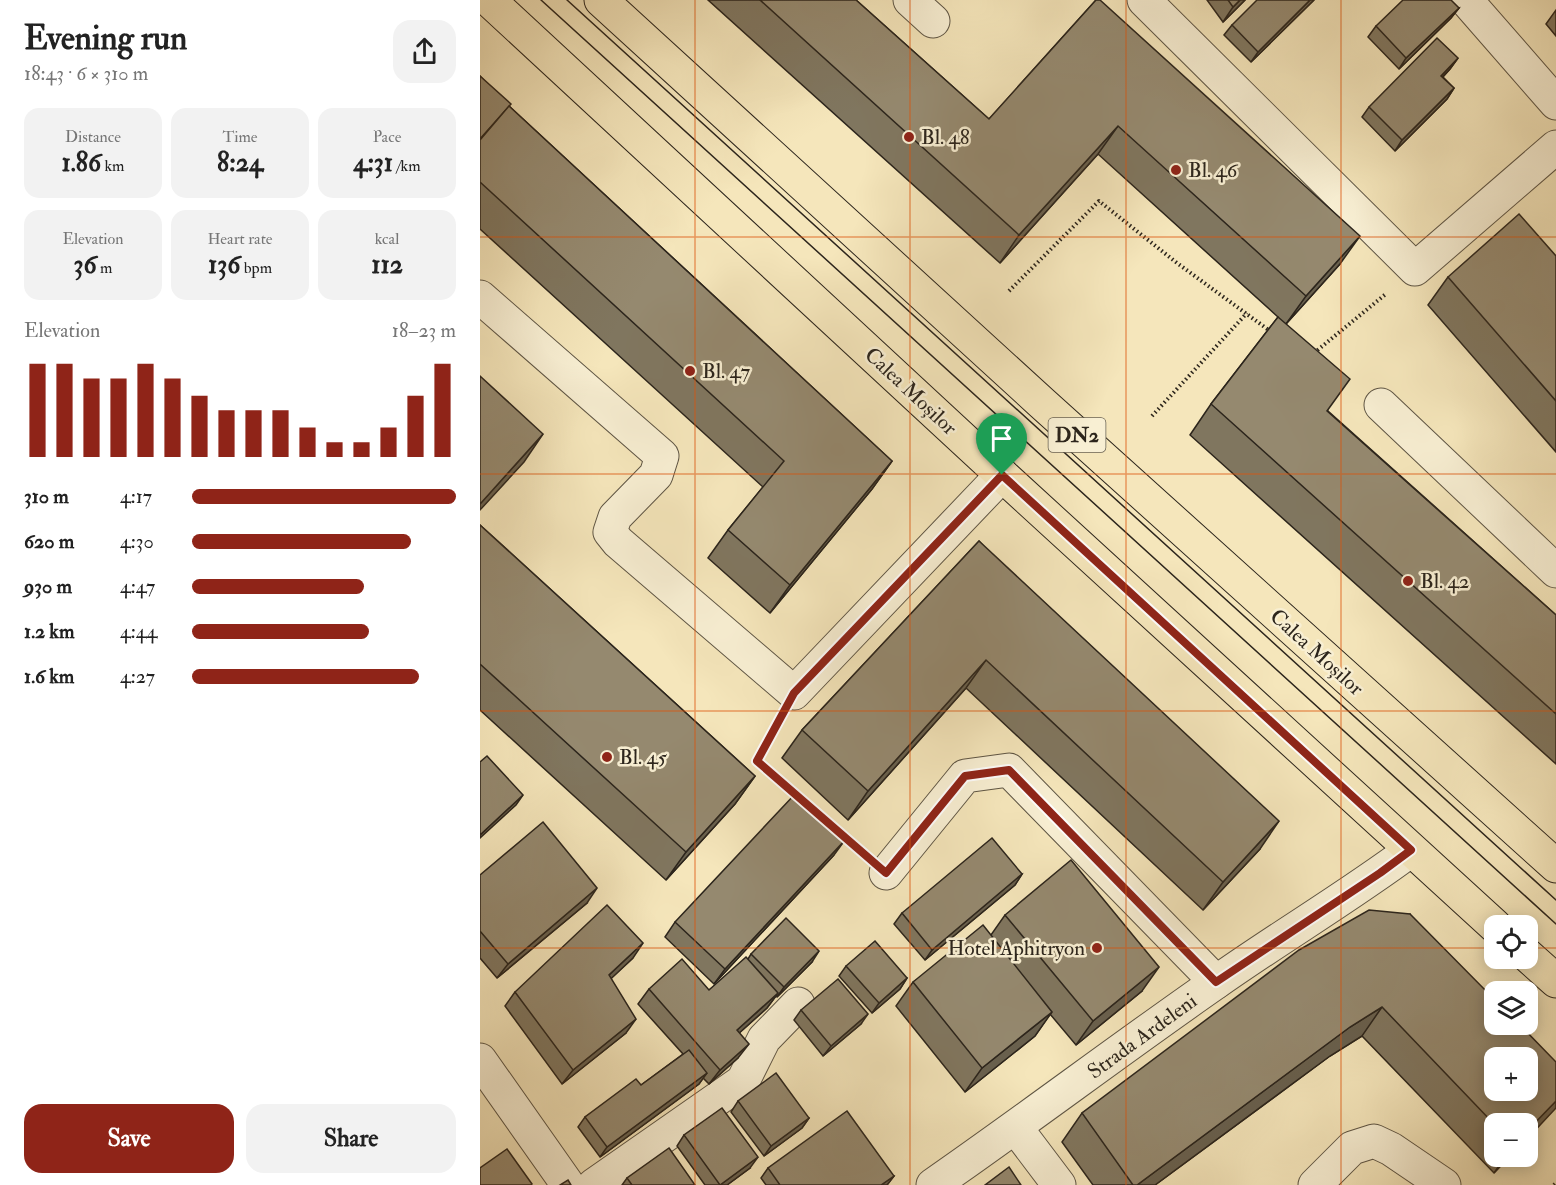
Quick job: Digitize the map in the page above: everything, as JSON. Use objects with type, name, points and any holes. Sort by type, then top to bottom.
[{"type":"main road","name":"Calea Moșilor","points":[[489,0],[1002,475],[1484,916]]},
{"type":"main road","name":"Calea Moșilor","points":[[601,0],[1043,404],[1556,866]]},
{"type":"main road","points":[[1538,965],[1556,981]]},
{"type":"street","points":[[1144,0],[1415,269],[1556,147]]},
{"type":"street","points":[[1467,0],[1556,103]]},
{"type":"street","points":[[480,297],[662,456],[656,475],[615,517],[609,532],[794,693],[1002,475]]},
{"type":"street","points":[[1381,405],[1556,571]]},
{"type":"street","points":[[886,873],[965,776],[1009,770],[1216,982]]},
{"type":"street","name":"Strada Ardeleni","points":[[933,1185],[1016,1128],[1216,982],[1411,850]]},
{"type":"street","points":[[594,1185],[743,1082],[764,1039],[798,1004]]},
{"type":"street","points":[[480,1059],[568,1185]]},
{"type":"street","points":[[1016,1128],[1059,1185]]},
{"type":"street","points":[[1315,1185],[1352,1148],[1374,1141],[1391,1149],[1444,1185]]},
{"type":"path","points":[[1009,291],[1099,201],[1177,264],[1273,333]]},
{"type":"path","points":[[1307,359],[1415,269]]},
{"type":"path","points":[[1152,416],[1247,313]]},
{"type":"path","points":[[794,693],[757,761],[886,873]]},
{"type":"building","points":[[760,0],[856,0],[989,119],[1096,0],[1100,0],[1360,236],[1306,296],[1118,126],[1019,235]]},
{"type":"building","points":[[1228,0],[1240,0],[1233,7]]},
{"type":"building","points":[[1257,0],[1310,0],[1258,52],[1232,25]]},
{"type":"building","points":[[1403,0],[1451,0],[1459,8],[1406,58],[1376,26]]},
{"type":"building","points":[[1437,38],[1458,58],[1441,76],[1454,88],[1402,140],[1369,107]]},
{"type":"building","points":[[480,76],[511,104],[480,139]]},
{"type":"building","points":[[509,106],[892,461],[790,585],[728,530],[784,461],[480,182],[480,140]]},
{"type":"building","points":[[1519,214],[1556,256],[1556,401],[1448,277]]},
{"type":"building","points":[[1278,317],[1350,379],[1327,411],[1556,615],[1556,714],[1211,404]]},
{"type":"building","points":[[480,376],[543,434],[480,504]]},
{"type":"building","name":"Bl. 45","points":[[480,525],[755,776],[686,852],[480,664]]},
{"type":"building","points":[[979,541],[1279,821],[1223,882],[986,660],[868,791],[802,730]]},
{"type":"building","points":[[487,756],[523,795],[480,835],[480,762]]},
{"type":"building","points":[[795,794],[845,840],[725,969],[675,922]]},
{"type":"building","points":[[543,822],[597,888],[508,964],[480,931],[480,875]]},
{"type":"building","points":[[992,838],[1022,874],[932,950],[902,913]]},
{"type":"building","name":"Hotel Aphitryon","points":[[1071,860],[1159,967],[1093,1021],[1005,915]]},
{"type":"building","points":[[607,905],[643,943],[609,975],[636,1019],[573,1070],[515,992]]},
{"type":"building","points":[[1369,910],[1410,914],[1484,989],[1484,1035],[1530,1035],[1556,1062],[1556,1101],[1538,1120],[1538,1113],[1484,1114],[1382,1007],[1350,1027],[1137,1185],[1133,1185],[1082,1113],[1299,950]]},
{"type":"building","points":[[786,918],[819,951],[784,987],[751,954]]},
{"type":"building","points":[[983,925],[1052,1012],[982,1068],[913,982]]},
{"type":"building","points":[[875,941],[907,978],[879,1003],[846,966]]},
{"type":"building","points":[[746,957],[778,993],[737,1030],[749,1044],[720,1070],[649,989],[682,959],[709,990]]},
{"type":"building","points":[[838,979],[868,1014],[831,1046],[801,1010]]},
{"type":"building","points":[[689,1050],[707,1073],[607,1147],[585,1117],[636,1079],[641,1085]]},
{"type":"building","points":[[776,1073],[809,1118],[771,1146],[738,1101]]},
{"type":"building","points":[[722,1108],[758,1157],[720,1185],[684,1135]]},
{"type":"building","points":[[847,1111],[894,1176],[881,1185],[780,1185],[768,1168]]},
{"type":"building","points":[[669,1148],[695,1185],[632,1185],[627,1178]]},
{"type":"building","points":[[507,1149],[532,1184],[480,1185],[480,1168]]},
{"type":"building","points":[[1009,1167],[1021,1185],[985,1185]]},
{"type":"building","points":[[568,1180],[571,1185],[560,1185]]},
{"type":"tram line","points":[[541,0],[1556,924]]},
{"type":"tram line","points":[[567,0],[1556,900]]},
{"type":"place","name":"Bl. 48","points":[[909,137]]},
{"type":"place","name":"Bl. 46","points":[[1176,170]]},
{"type":"place","name":"Bl. 47","points":[[690,371]]},
{"type":"place","name":"Bl. 42","points":[[1408,581]]},
{"type":"place","name":"Bl. 45","points":[[607,757]]},
{"type":"place","name":"Hotel Aphitryon","points":[[1097,948]]},
{"type":"route","points":[[1002,475],[1411,850],[1216,982],[1009,770],[965,776],[886,873],[757,761],[794,693],[1002,475]]}]
